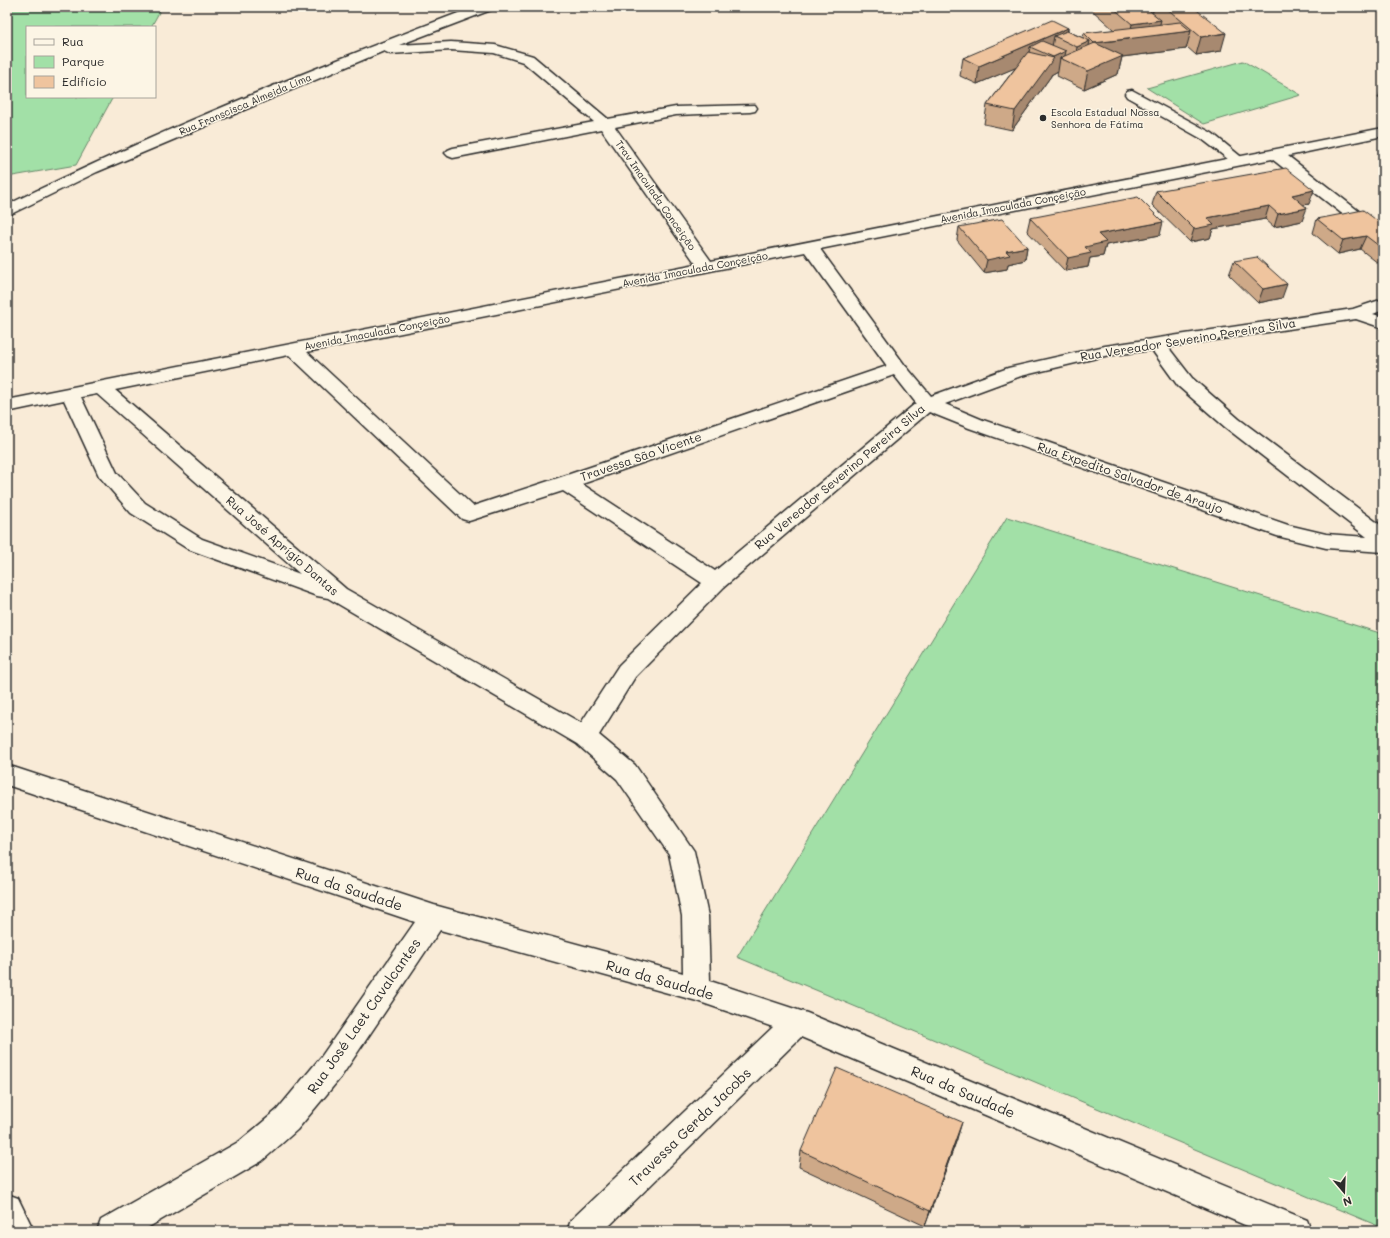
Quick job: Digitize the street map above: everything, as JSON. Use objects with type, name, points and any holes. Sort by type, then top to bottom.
[{"type":"street","name":"Rua Franscisca Almeida Lima","points":[[7,211],[92,169],[369,52],[486,7]]},
{"type":"street","name":"Trav Imaculada Conceição","points":[[369,52],[451,46],[494,49],[528,59],[606,124],[707,267]]},
{"type":"street","name":"Trav Imaculada Conceição","points":[[453,153],[676,111],[750,108]]},
{"type":"street","name":"Avenida Imaculada Conçeição","points":[[7,406],[71,395],[294,349],[1383,132]]},
{"type":"street","points":[[1276,154],[1383,238]]},
{"type":"street","points":[[809,246],[898,368]]},
{"type":"street","name":"Rua Vereador Severino Pereira Silva","points":[[585,737],[628,671],[716,582],[927,404],[1015,372],[1105,351],[1357,314],[1383,304]]},
{"type":"street","points":[[1357,314],[1383,323]]},
{"type":"street","points":[[1156,344],[1185,382],[1232,423],[1383,538]]},
{"type":"street","name":"Travessa São Vicente","points":[[294,349],[469,514],[565,483],[898,368]]},
{"type":"street","name":"Rua Expedito Salvador de Araujo","points":[[898,368],[927,404],[976,424],[1284,531],[1326,541],[1383,545]]},
{"type":"street","name":"Rua José Aprígio Dantas","points":[[101,388],[338,595],[585,737]]},
{"type":"street","points":[[71,395],[109,476],[138,508],[195,544],[338,595]]},
{"type":"street","points":[[565,483],[716,582]]},
{"type":"street","points":[[585,737],[626,772],[681,851],[695,916],[697,989]]},
{"type":"street","name":"Rua da Saudade","points":[[7,775],[434,917],[697,989],[797,1022],[1296,1231]]},
{"type":"street","name":"Rua José Laet Cavalcantes","points":[[112,1231],[251,1151],[287,1120],[331,1067],[434,917]]},
{"type":"street","name":"Travessa Gerda Jacobs","points":[[582,1231],[797,1022]]},
{"type":"street","points":[[7,1209],[19,1231]]},
{"type":"lane","points":[[1132,94],[1207,136],[1238,160]]},
{"type":"green space","points":[[7,7],[162,7],[152,26],[26,26],[26,98],[112,98],[76,165],[7,177]]},
{"type":"green space","points":[[1243,61],[1301,95],[1204,124],[1147,88]]},
{"type":"green space","points":[[1007,517],[1383,634],[1383,1228],[737,957]]},
{"type":"building","points":[[1112,7],[1145,7],[1161,20],[1132,24]]},
{"type":"building","points":[[1165,7],[1193,7],[1226,33],[1201,37]]},
{"type":"building","points":[[1052,20],[1068,28],[979,66],[963,58]]},
{"type":"building","points":[[1180,22],[1191,31],[1094,43],[1084,33]]},
{"type":"building","points":[[1067,31],[1090,41],[1077,47],[1054,36]]},
{"type":"building","points":[[1042,41],[1066,51],[1053,57],[1030,47]]},
{"type":"building","points":[[1095,43],[1123,56],[1088,71],[1060,58]]},
{"type":"building","points":[[1028,52],[1054,58],[1015,111],[987,105]]},
{"type":"building","points":[[1286,168],[1314,190],[1292,195],[1307,208],[1278,214],[1269,206],[1207,218],[1214,225],[1194,229],[1156,191]]},
{"type":"building","points":[[1138,197],[1163,222],[1098,234],[1106,242],[1085,247],[1091,253],[1068,258],[1030,218]]},
{"type":"building","points":[[1363,210],[1383,225],[1383,249],[1366,236],[1343,240],[1317,219]]},
{"type":"building","points":[[1002,219],[1027,247],[1006,251],[1010,255],[987,260],[959,227]]},
{"type":"building","points":[[1257,257],[1287,284],[1263,289],[1234,261]]},
{"type":"building","points":[[837,1068],[962,1122],[930,1211],[801,1151]]},
{"type":"place","name":"Escola Estadual Nossa Senhora de Fátima","points":[[1043,118]]}]
